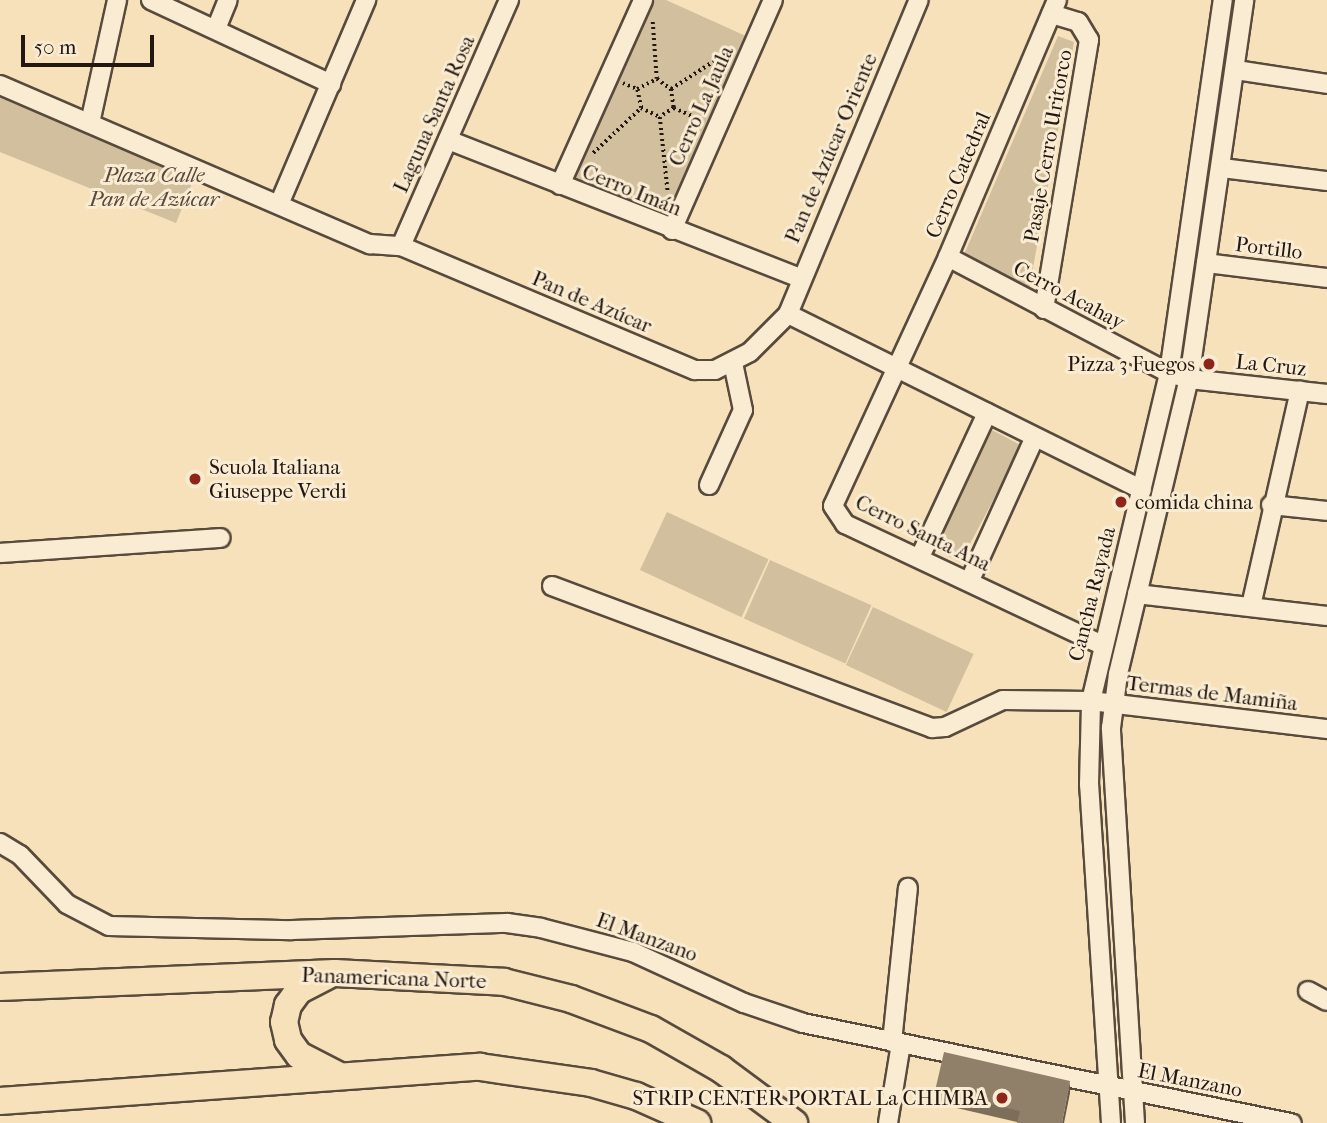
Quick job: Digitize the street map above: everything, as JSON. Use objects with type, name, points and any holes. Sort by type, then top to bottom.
[{"type":"highway","name":"Panamericana Norte","points":[[0,987],[335,973],[458,976],[571,999],[688,1048],[794,1123]]},
{"type":"highway","points":[[335,973],[299,990],[288,1005],[284,1022],[288,1040],[299,1055],[337,1074]]},
{"type":"highway","points":[[0,1101],[458,1067],[544,1073],[636,1096],[697,1123]]},
{"type":"street","points":[[90,123],[117,0]]},
{"type":"street","points":[[151,0],[331,83]]},
{"type":"street","points":[[216,29],[228,0]]},
{"type":"street","points":[[279,202],[366,0]]},
{"type":"street","name":"Laguna Santa Rosa","points":[[401,246],[509,0]]},
{"type":"street","name":"Cerro La Jaula","points":[[671,230],[773,0]]},
{"type":"street","name":"Pan de Azúcar Oriente","points":[[788,314],[919,0]]},
{"type":"street","name":"Cancha Rayada","points":[[1111,1123],[1111,1088],[1088,785],[1091,701],[1102,645],[1169,373],[1223,0]]},
{"type":"street","name":"Cancha Rayada","points":[[1135,1123],[1111,788],[1114,704],[1137,594],[1189,379],[1222,168],[1244,0]]},
{"type":"street","points":[[560,185],[648,7]]},
{"type":"street","name":"Cerro Catedral","points":[[899,366],[1054,7]]},
{"type":"street","name":"Pasaje Cerro Uritorco","points":[[1044,309],[1089,40],[1078,22],[1054,7]]},
{"type":"street","points":[[1236,70],[1327,84]]},
{"type":"street","name":"Pan de Azúcar","points":[[0,85],[279,202],[370,244],[401,246],[695,370],[715,370],[733,363],[788,314]]},
{"type":"street","name":"Cerro Imán","points":[[448,140],[671,230],[801,278]]},
{"type":"street","points":[[1222,168],[1327,181]]},
{"type":"street","name":"Cerro Acahay","points":[[948,257],[1169,373]]},
{"type":"street","name":"Portillo","points":[[1206,263],[1327,278]]},
{"type":"street","points":[[788,314],[899,366],[1034,439],[1142,490]]},
{"type":"street","points":[[709,485],[743,410],[733,363]]},
{"type":"street","name":"Cerro Santa Ana","points":[[899,366],[833,506],[845,524],[970,580],[1102,645]]},
{"type":"street","name":"La Cruz","points":[[1169,373],[1189,379],[1327,394]]},
{"type":"street","points":[[1251,606],[1271,505],[1300,391]]},
{"type":"street","points":[[920,557],[987,413]]},
{"type":"street","points":[[970,580],[1034,439]]},
{"type":"street","points":[[1271,505],[1327,511]]},
{"type":"street","points":[[0,554],[220,538]]},
{"type":"street","name":"Termas de Mamiña","points":[[552,586],[932,728],[945,727],[1003,700],[1091,701],[1327,729]]},
{"type":"street","points":[[1137,594],[1327,616]]},
{"type":"street","name":"El Manzano","points":[[0,843],[20,855],[67,904],[109,926],[292,930],[507,923],[541,928],[634,952],[773,1014],[897,1043],[1134,1091],[1206,1115],[1292,1123]]},
{"type":"street","points":[[888,1123],[897,1043],[908,888]]},
{"type":"street","points":[[1308,991],[1327,1001]]},
{"type":"path","points":[[648,7],[657,79],[671,89],[674,108]]},
{"type":"path","points":[[671,89],[758,33]]},
{"type":"path","points":[[640,108],[637,89],[657,79]]},
{"type":"path","points":[[640,108],[660,117]]},
{"type":"path","points":[[590,156],[640,108]]},
{"type":"path","points":[[674,108],[717,127]]},
{"type":"path","points":[[660,117],[674,108]]},
{"type":"path","points":[[660,117],[671,230]]},
{"type":"green space","points":[[652,0],[666,0],[748,37],[667,220],[571,181]]},
{"type":"green space","points":[[1058,36],[1074,42],[1029,290],[963,257]]},
{"type":"green space","name":"Plaza Calle Pan de Azúcar","points":[[0,98],[195,177],[176,223],[0,152]]},
{"type":"green space","points":[[992,430],[1022,446],[960,563],[930,547]]},
{"type":"green space","points":[[667,512],[769,559],[741,617],[640,570]]},
{"type":"green space","points":[[770,560],[871,605],[845,664],[744,618]]},
{"type":"green space","points":[[873,607],[974,654],[947,712],[846,665]]},
{"type":"building","name":"STRIP CENTER PORTAL La CHIMBA","points":[[944,1052],[1070,1081],[1062,1123],[1017,1123],[1020,1111],[935,1091]]},
{"type":"place","name":"Pizza 3 Fuegos","points":[[1209,364]]},
{"type":"place","name":"Scuola Italiana Giuseppe Verdi","points":[[195,479]]},
{"type":"place","name":"comida china","points":[[1121,502]]},
{"type":"place","name":"STRIP CENTER PORTAL La CHIMBA","points":[[1002,1098]]}]
